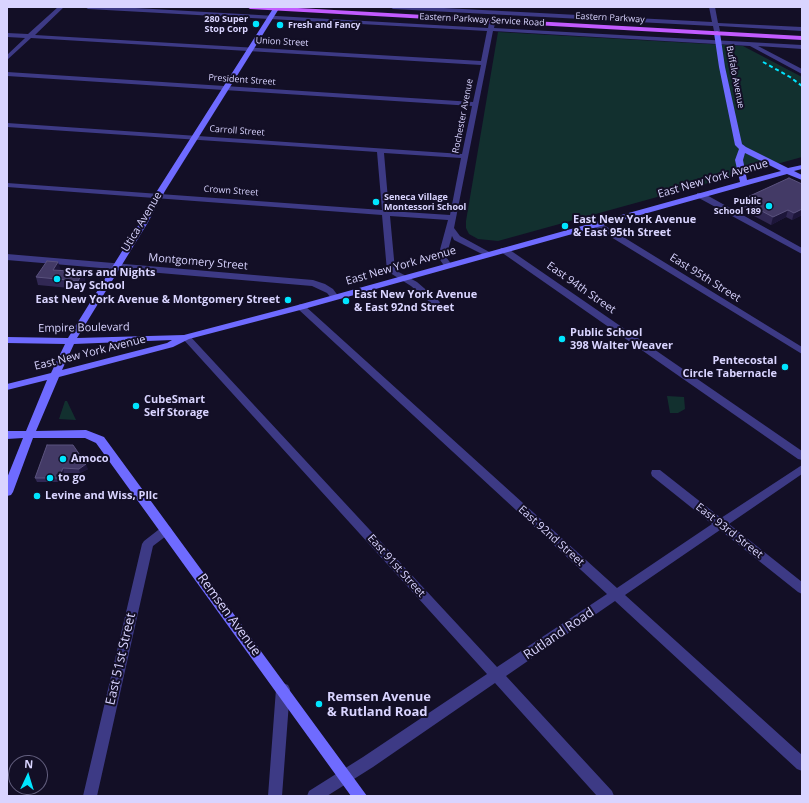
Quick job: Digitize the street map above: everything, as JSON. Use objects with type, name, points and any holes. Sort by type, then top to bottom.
[{"type":"main road","name":"Eastern Parkway","points":[[250,7],[802,38]]},
{"type":"main road","name":"Utica Avenue","points":[[7,492],[54,374],[70,341],[158,196],[277,8]]},
{"type":"main road","name":"Buffalo Avenue","points":[[717,33],[739,143],[743,149],[740,160],[744,183]]},
{"type":"main road","points":[[743,149],[802,178]]},
{"type":"main road","name":"East New York Avenue","points":[[7,387],[170,345],[186,336],[301,307],[802,167]]},
{"type":"main road","name":"Empire Boulevard","points":[[7,340],[70,341],[186,336]]},
{"type":"main road","points":[[7,435],[30,434]]},
{"type":"main road","name":"Remsen Avenue","points":[[30,434],[86,434],[100,440],[360,796]]},
{"type":"street","points":[[7,58],[61,7]]},
{"type":"street","name":"Eastern Parkway Service Road","points":[[88,7],[802,47]]},
{"type":"street","name":"Eastern Parkway Service Road","points":[[393,7],[495,10],[802,29]]},
{"type":"street","name":"Buffalo Avenue","points":[[712,7],[717,33]]},
{"type":"street","name":"Rochester Avenue","points":[[448,265],[442,257],[454,218],[475,104],[495,10]]},
{"type":"street","name":"Union Street","points":[[7,35],[484,63]]},
{"type":"street","points":[[747,44],[802,72]]},
{"type":"street","name":"President Street","points":[[7,74],[475,104]]},
{"type":"street","name":"Carroll Street","points":[[7,124],[466,156]]},
{"type":"street","points":[[380,150],[391,271],[414,284],[436,302]]},
{"type":"street","name":"Crown Street","points":[[7,185],[454,218]]},
{"type":"street","points":[[700,195],[802,251]]},
{"type":"street","name":"East 95th Street","points":[[596,224],[802,351]]},
{"type":"street","points":[[451,229],[457,238],[489,254]]},
{"type":"street","name":"East 94th Street","points":[[504,250],[802,456]]},
{"type":"street","name":"Montgomery Street","points":[[7,257],[313,283],[330,291],[335,297]]},
{"type":"street","name":"East 92nd Street","points":[[301,307],[802,764]]},
{"type":"street","name":"East 91st Street","points":[[186,336],[607,796]]},
{"type":"street","name":"Rutland Road","points":[[314,796],[496,676],[802,470]]},
{"type":"street","name":"East 93rd Street","points":[[656,473],[802,589]]},
{"type":"street","name":"East 51st Street","points":[[90,796],[148,544],[166,530]]},
{"type":"street","points":[[275,796],[283,689]]},
{"type":"green space","points":[[498,32],[743,46],[802,77],[802,157],[498,241],[478,239],[469,234],[466,228],[466,221]]},
{"type":"green space","points":[[667,396],[684,397],[685,409],[678,413],[670,413]]},
{"type":"green space","points":[[65,401],[67,401],[76,420],[59,419]]},
{"type":"building","name":"Public School 189","points":[[789,178],[802,184],[802,209],[794,213],[788,210],[773,217],[741,200]]},
{"type":"building","points":[[47,261],[58,262],[53,270],[83,272],[78,281],[36,277]]},
{"type":"building","name":"Amoco","points":[[47,445],[73,445],[86,464],[79,469],[63,468],[59,478],[35,478]]},
{"type":"railway","points":[[763,62],[790,77],[802,86]]},
{"type":"place","name":"280 Super Stop Corp","points":[[256,24]]},
{"type":"place","name":"Fresh and Fancy","points":[[280,25]]},
{"type":"place","name":"Seneca Village Montessori School","points":[[376,202]]},
{"type":"place","name":"Public School 189","points":[[769,206]]},
{"type":"place","name":"East New York Avenue & East 95th Street","points":[[565,226]]},
{"type":"place","name":"Stars and Nights Day School","points":[[57,279]]},
{"type":"place","name":"East New York Avenue & Montgomery Street","points":[[288,300]]},
{"type":"place","name":"East New York Avenue & East 92nd Street","points":[[346,301]]},
{"type":"place","name":"Public School 398 Walter Weaver","points":[[562,339]]},
{"type":"place","name":"Pentecostal Circle Tabernacle","points":[[785,367]]},
{"type":"place","name":"CubeSmart Self Storage","points":[[136,406]]},
{"type":"place","name":"Amoco","points":[[63,459]]},
{"type":"place","name":"to go","points":[[50,478]]},
{"type":"place","name":"Levine and Wiss, Pllc","points":[[37,496]]},
{"type":"place","name":"Remsen Avenue & Rutland Road","points":[[319,704]]}]
